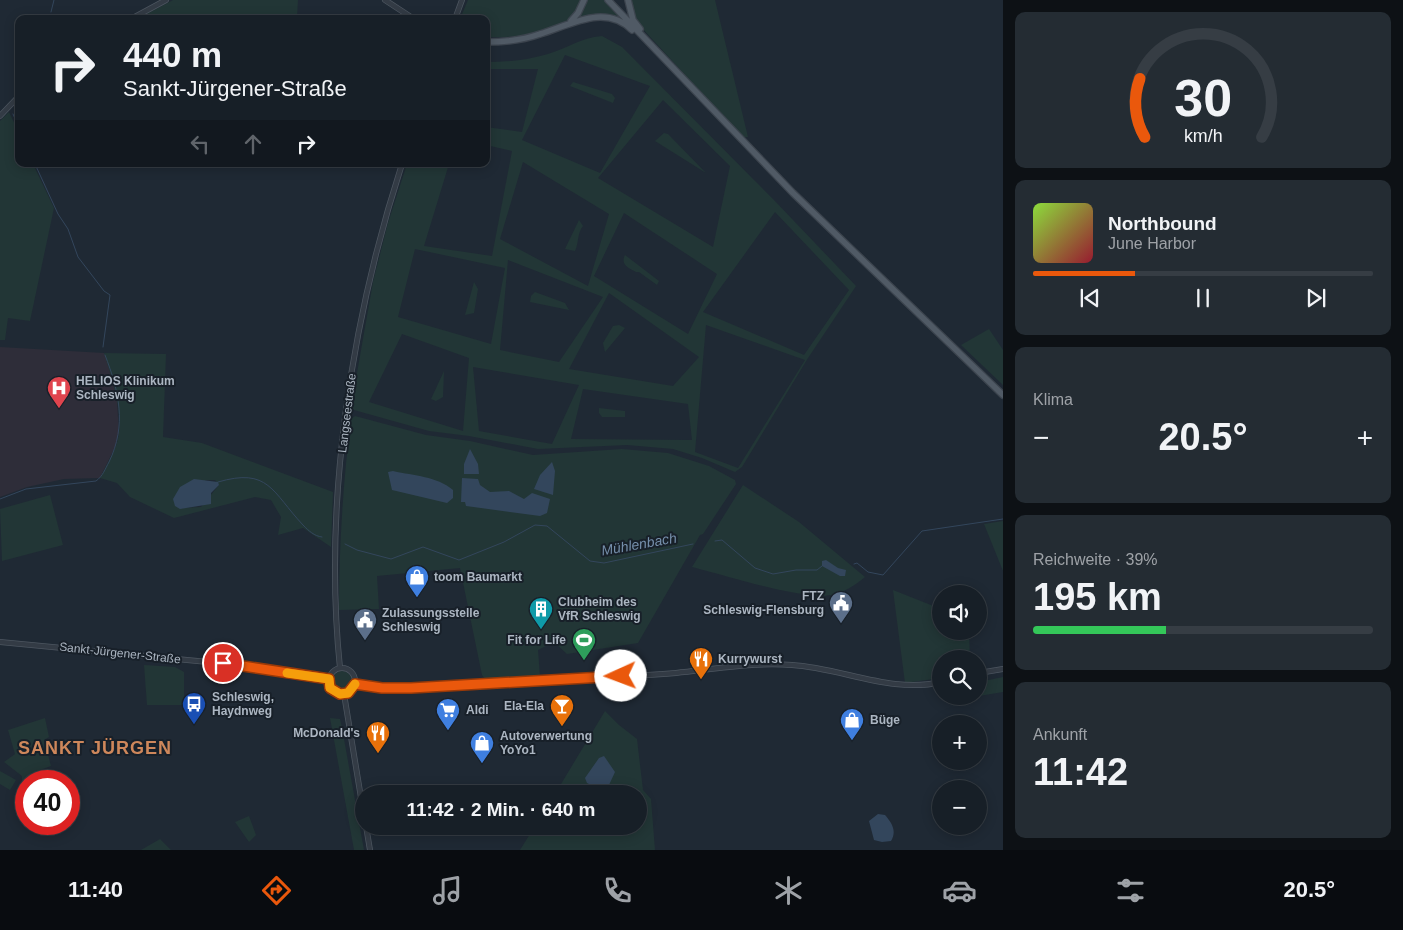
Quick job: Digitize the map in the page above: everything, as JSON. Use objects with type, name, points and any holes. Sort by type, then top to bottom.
[{"type":"main road","points":[[565,25],[578,13],[584,0]]},
{"type":"main road","points":[[608,0],[813,213],[1003,395]]},
{"type":"main road","points":[[628,0],[633,20],[656,45],[661,56]]},
{"type":"main road","points":[[490,42],[519,39],[594,16],[609,18],[628,27],[648,47],[656,51]]},
{"type":"street","points":[[138,15],[166,0]]},
{"type":"street","points":[[385,0],[408,15]]},
{"type":"street","points":[[456,15],[462,0]]},
{"type":"street","points":[[0,116],[15,100]]},
{"type":"street","name":"Langseestraße","points":[[340,668],[334,610],[334,549],[338,487],[348,407],[364,307],[381,236],[401,167]]},
{"type":"street","name":"Sankt-Jürgener-Straße","points":[[0,642],[239,665],[329,679]]},
{"type":"street","points":[[355,684],[386,688],[476,685],[653,674],[738,665],[773,664],[828,669],[899,686],[932,683]]},
{"type":"street","points":[[340,668],[351,672],[355,684],[351,691],[344,694],[333,691],[329,679],[332,672],[340,668]]},
{"type":"street","points":[[987,672],[1003,669]]},
{"type":"street","points":[[344,694],[359,785]]},
{"type":"street","points":[[368,835],[370,850]]},
{"type":"shaded area","name":"HELIOS Klinikum Schleswig","points":[[0,347],[104,353],[116,385],[119,433],[116,445],[100,478],[64,479],[27,487],[0,497]]},
{"type":"green space","points":[[173,0],[298,0],[297,15],[145,15]]},
{"type":"green space","points":[[468,0],[582,0],[577,11],[568,20],[555,27],[542,32],[512,37],[490,37],[490,15],[462,15]]},
{"type":"green space","points":[[586,0],[606,0],[626,22],[601,15],[575,20]]},
{"type":"green space","points":[[630,0],[715,0],[748,137],[742,137],[641,27],[634,15]]},
{"type":"green space","points":[[602,36],[622,47],[773,199],[856,286],[808,358],[742,467],[735,472],[702,458],[673,449],[627,445],[538,449],[469,436],[429,431],[354,410],[351,407],[373,282],[388,223],[406,167],[448,167],[424,246],[492,256],[512,151],[490,146],[490,128],[522,132],[538,69],[490,69],[490,62],[540,56],[581,41]],"holes":[[[565,55],[650,86],[600,173],[522,140]],[[663,100],[730,166],[713,247],[598,178]],[[523,162],[609,214],[588,286],[500,239]],[[775,212],[849,290],[804,355],[703,312]],[[624,213],[717,274],[688,334],[594,276]],[[415,249],[505,268],[491,344],[398,317]],[[508,260],[603,297],[559,362],[500,350]],[[609,293],[699,357],[673,386],[569,369]],[[706,325],[805,360],[738,468],[695,452]],[[402,334],[469,358],[463,431],[369,402]],[[473,367],[579,385],[552,444],[479,431]],[[583,389],[688,404],[692,440],[571,439]]]},
{"type":"green space","points":[[573,82],[612,94],[615,98],[613,103],[570,86]]},
{"type":"green space","points":[[9,112],[15,125],[15,167],[34,167],[54,208],[30,321],[8,318],[5,340],[0,340],[0,121]]},
{"type":"green space","points":[[664,133],[668,134],[706,173],[655,141]]},
{"type":"green space","points":[[579,220],[583,226],[575,251],[565,249]]},
{"type":"green space","points":[[625,255],[659,281],[657,285],[639,272],[626,266],[624,264]]},
{"type":"green space","points":[[474,282],[478,289],[474,313],[465,315]]},
{"type":"green space","points":[[535,292],[565,303],[569,310],[530,302],[531,296]]},
{"type":"green space","points":[[619,325],[625,328],[605,352],[603,343],[613,326]]},
{"type":"green space","points":[[989,329],[1003,350],[1003,385],[961,345]]},
{"type":"green space","points":[[104,353],[166,354],[163,437],[202,443],[333,492],[331,547],[303,528],[278,535],[281,517],[271,500],[255,497],[174,518],[130,497],[117,483],[100,478],[116,446],[119,435],[117,399]],"holes":[[[206,480],[215,480],[219,485],[201,507],[181,508]]]},
{"type":"green space","points":[[444,371],[443,397],[436,401],[431,399]]},
{"type":"green space","points":[[599,408],[625,411],[625,417],[602,417],[599,413]]},
{"type":"green space","points":[[355,416],[426,435],[470,441],[533,455],[622,449],[668,453],[709,466],[735,480],[736,484],[703,534],[700,535],[638,643],[567,654],[554,642],[538,650],[540,677],[485,679],[482,675],[460,568],[377,576],[379,609],[339,610],[344,491],[351,419]]},
{"type":"green space","points":[[743,485],[799,522],[865,577],[841,592],[818,596],[742,581],[692,567]]},
{"type":"green space","points":[[50,495],[63,545],[2,561],[0,509]]},
{"type":"green space","points":[[1003,521],[1003,571],[984,524]]},
{"type":"green space","points":[[893,590],[932,605],[932,640],[969,640],[970,650],[932,650],[932,679],[905,683]]},
{"type":"green space","points":[[144,665],[175,667],[184,672],[184,705],[147,705]]},
{"type":"green space","points":[[338,671],[346,671],[352,677],[352,685],[346,691],[338,691],[332,685],[332,677]]},
{"type":"green space","points":[[1003,677],[1003,692],[987,695],[987,680]]},
{"type":"green space","points":[[605,711],[637,739],[642,785],[560,785]]},
{"type":"green space","points":[[45,718],[49,737],[44,740],[51,766],[40,770],[15,771],[4,762],[15,754],[8,730]]},
{"type":"green space","points":[[330,718],[340,719],[355,801],[355,835],[361,835],[364,850],[354,850]]},
{"type":"green space","points":[[0,771],[15,779],[10,790],[0,784]]},
{"type":"green space","points":[[647,794],[651,799],[655,850],[520,850],[529,835],[647,835]]},
{"type":"green space","points":[[249,816],[256,835],[249,842],[235,822]]},
{"type":"green space","points":[[160,839],[171,850],[141,850]]},
{"type":"water","points":[[470,449],[478,464],[479,474],[464,474],[464,464]]},
{"type":"water","points":[[552,462],[555,471],[553,495],[534,489],[540,475]]},
{"type":"water","points":[[393,471],[440,482],[453,490],[453,498],[447,503],[392,490],[388,472]]},
{"type":"water","points":[[462,478],[478,479],[480,485],[490,492],[509,491],[524,499],[532,493],[550,499],[547,513],[540,516],[466,506],[465,502],[461,502]]},
{"type":"water","points":[[194,479],[218,482],[219,485],[211,493],[211,504],[180,509],[175,506],[173,499],[180,487]]},
{"type":"water","points":[[826,560],[838,568],[846,570],[845,576],[840,576],[822,566],[822,561]]},
{"type":"water","points":[[604,756],[615,772],[609,785],[591,785],[587,783],[585,778],[599,758]]},
{"type":"water","points":[[878,814],[885,815],[892,824],[894,834],[891,841],[882,842],[874,840],[869,821]]},
{"type":"waterway","points":[[51,12],[54,0]]},
{"type":"waterway","points":[[13,114],[15,119]]},
{"type":"waterway","points":[[36,167],[58,214],[68,229],[78,257],[104,291],[110,295],[103,347]]},
{"type":"waterway","points":[[0,499],[26,489],[96,481],[102,475],[115,448],[119,421],[117,395],[105,355]]},
{"type":"waterway","name":"Mühlenbach","points":[[218,482],[235,478],[259,480],[276,493],[307,529],[322,537]]},
{"type":"waterway","name":"Mühlenbach","points":[[854,564],[857,563],[868,572],[883,575],[922,531],[1003,519]]},
{"type":"waterway","name":"Mühlenbach","points":[[345,544],[357,550],[391,559],[423,547],[459,560],[504,542],[535,525],[547,526],[590,561],[604,563],[693,544]]},
{"type":"waterway","name":"Mühlenbach","points":[[715,541],[722,540],[755,568],[773,574],[796,570],[817,570],[822,566]]},
{"type":"slow traffic","points":[[287,673],[329,679],[330,688],[340,694],[351,691],[355,684]]},
{"type":"place","name":"HELIOS Klinikum Schleswig","points":[[59,409]]},
{"type":"place","name":"toom Baumarkt","points":[[417,598]]},
{"type":"place","name":"FTZ Schleswig-Flensburg","points":[[841,624]]},
{"type":"place","name":"Clubheim des VfR Schleswig","points":[[541,630]]},
{"type":"place","name":"Zulassungsstelle Schleswig","points":[[365,641]]},
{"type":"place","name":"Fit for Life","points":[[584,661]]},
{"type":"place","name":"Kurrywurst","points":[[701,680]]},
{"type":"place","name":"Schleswig, Haydnweg","points":[[194,725]]},
{"type":"place","name":"Ela-Ela","points":[[562,727]]},
{"type":"place","name":"Aldi","points":[[448,731]]},
{"type":"place","name":"Büge","points":[[852,741]]},
{"type":"place","name":"McDonald's","points":[[378,754]]},
{"type":"place","name":"Autoverwertung YoYo1","points":[[482,764]]},
{"type":"district","name":"SANKT JÜRGEN","points":[[95,748]]},
{"type":"route","points":[[223,663],[329,679],[330,688],[340,694],[351,691],[355,684],[382,688],[411,688],[621,676]]}]
